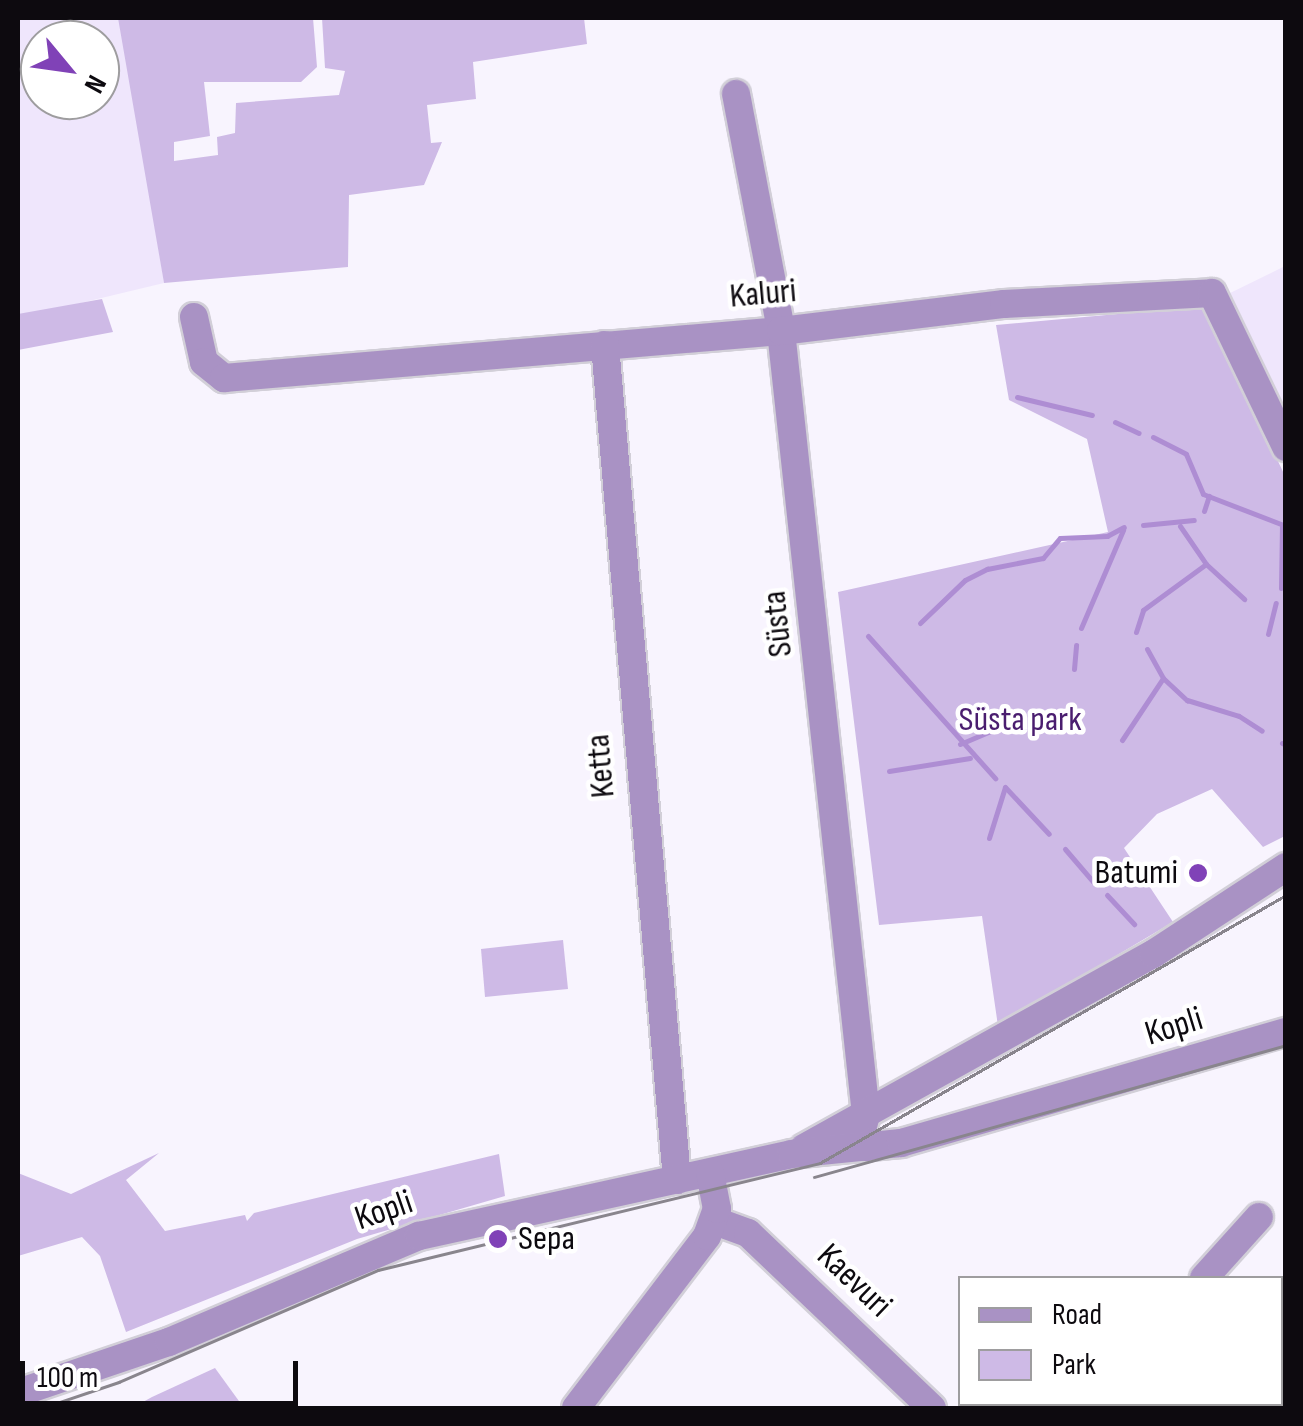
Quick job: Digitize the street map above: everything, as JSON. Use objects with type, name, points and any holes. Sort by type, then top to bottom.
[{"type":"street","name":"Süsta","points":[[736,94],[781,331],[866,1115],[860,1136],[866,1147]]},
{"type":"street","name":"Kaluri","points":[[194,317],[204,362],[224,378],[781,331],[1004,304],[1212,293],[1286,447]]},
{"type":"street","name":"Ketta","points":[[604,345],[677,1180]]},
{"type":"street","name":"Kopli","points":[[792,1154],[1154,954],[1286,866]]},
{"type":"street","name":"Kopli","points":[[18,1392],[169,1342],[419,1236],[792,1154],[866,1147],[1025,1110],[1286,1032]]},
{"type":"street","points":[[576,1408],[714,1221],[710,1172]]},
{"type":"street","points":[[1206,1276],[1259,1216]]},
{"type":"street","name":"Kaevuri","points":[[714,1221],[748,1233],[932,1408]]},
{"type":"shaded area","points":[[18,18],[121,18],[164,283],[18,318]]},
{"type":"shaded area","points":[[1285,266],[1285,412],[1224,296]]},
{"type":"green space","points":[[313,18],[317,67],[301,82],[204,82],[210,136],[174,142],[174,161],[218,155],[217,137],[235,133],[236,103],[339,95],[345,71],[325,68],[322,18],[584,18],[587,44],[473,62],[476,99],[427,105],[431,143],[442,142],[424,185],[349,195],[348,267],[164,283],[118,20]]},
{"type":"green space","points":[[102,299],[113,332],[18,350],[18,314]]},
{"type":"green space","name":"Süsta park","points":[[1205,306],[1285,476],[1285,836],[1263,847],[1212,789],[1157,814],[1124,848],[1173,922],[998,1026],[982,916],[879,925],[838,592],[1108,532],[1087,439],[1009,400],[996,325]]},
{"type":"green space","points":[[563,940],[568,989],[485,997],[481,949]]},
{"type":"green space","points":[[159,1153],[126,1180],[165,1231],[245,1215],[247,1221],[254,1213],[499,1154],[505,1196],[357,1239],[126,1332],[100,1256],[82,1237],[18,1256],[18,1173],[71,1194]]},
{"type":"green space","points":[[215,1368],[244,1408],[132,1408],[152,1397]]},
{"type":"waterway","points":[[1017,397],[1092,415]]},
{"type":"waterway","points":[[1115,422],[1139,433]]},
{"type":"waterway","points":[[1153,437],[1186,454],[1203,494],[1286,526]]},
{"type":"waterway","points":[[1204,511],[1209,496]]},
{"type":"waterway","points":[[1143,525],[1194,520]]},
{"type":"waterway","points":[[1180,526],[1206,564],[1244,599]]},
{"type":"waterway","points":[[1281,588],[1282,526]]},
{"type":"waterway","points":[[920,623],[965,580],[987,569],[1043,558],[1060,538],[1107,536],[1124,527]]},
{"type":"waterway","points":[[1081,628],[1123,530]]},
{"type":"waterway","points":[[1136,632],[1143,610],[1206,564]]},
{"type":"waterway","points":[[1268,634],[1276,603]]},
{"type":"waterway","points":[[868,636],[995,778]]},
{"type":"waterway","points":[[1074,669],[1076,645]]},
{"type":"waterway","points":[[1147,649],[1163,678],[1187,700],[1239,716],[1262,731]]},
{"type":"waterway","points":[[1122,740],[1163,678]]},
{"type":"waterway","points":[[960,744],[1019,719]]},
{"type":"waterway","points":[[1282,743],[1286,745]]},
{"type":"waterway","points":[[889,771],[970,758]]},
{"type":"waterway","points":[[989,838],[1005,787],[1049,834]]},
{"type":"waterway","points":[[1065,849],[1095,884]]},
{"type":"waterway","points":[[1107,895],[1134,924]]},
{"type":"waterway","points":[[954,1048],[1019,1013]]},
{"type":"tram line","points":[[42,1408],[119,1382],[378,1270],[820,1163],[1286,895]]},
{"type":"tram line","points":[[814,1177],[1286,1045]]},
{"type":"place","name":"Batumi","points":[[1198,873]]},
{"type":"place","name":"Sepa","points":[[498,1239]]}]
